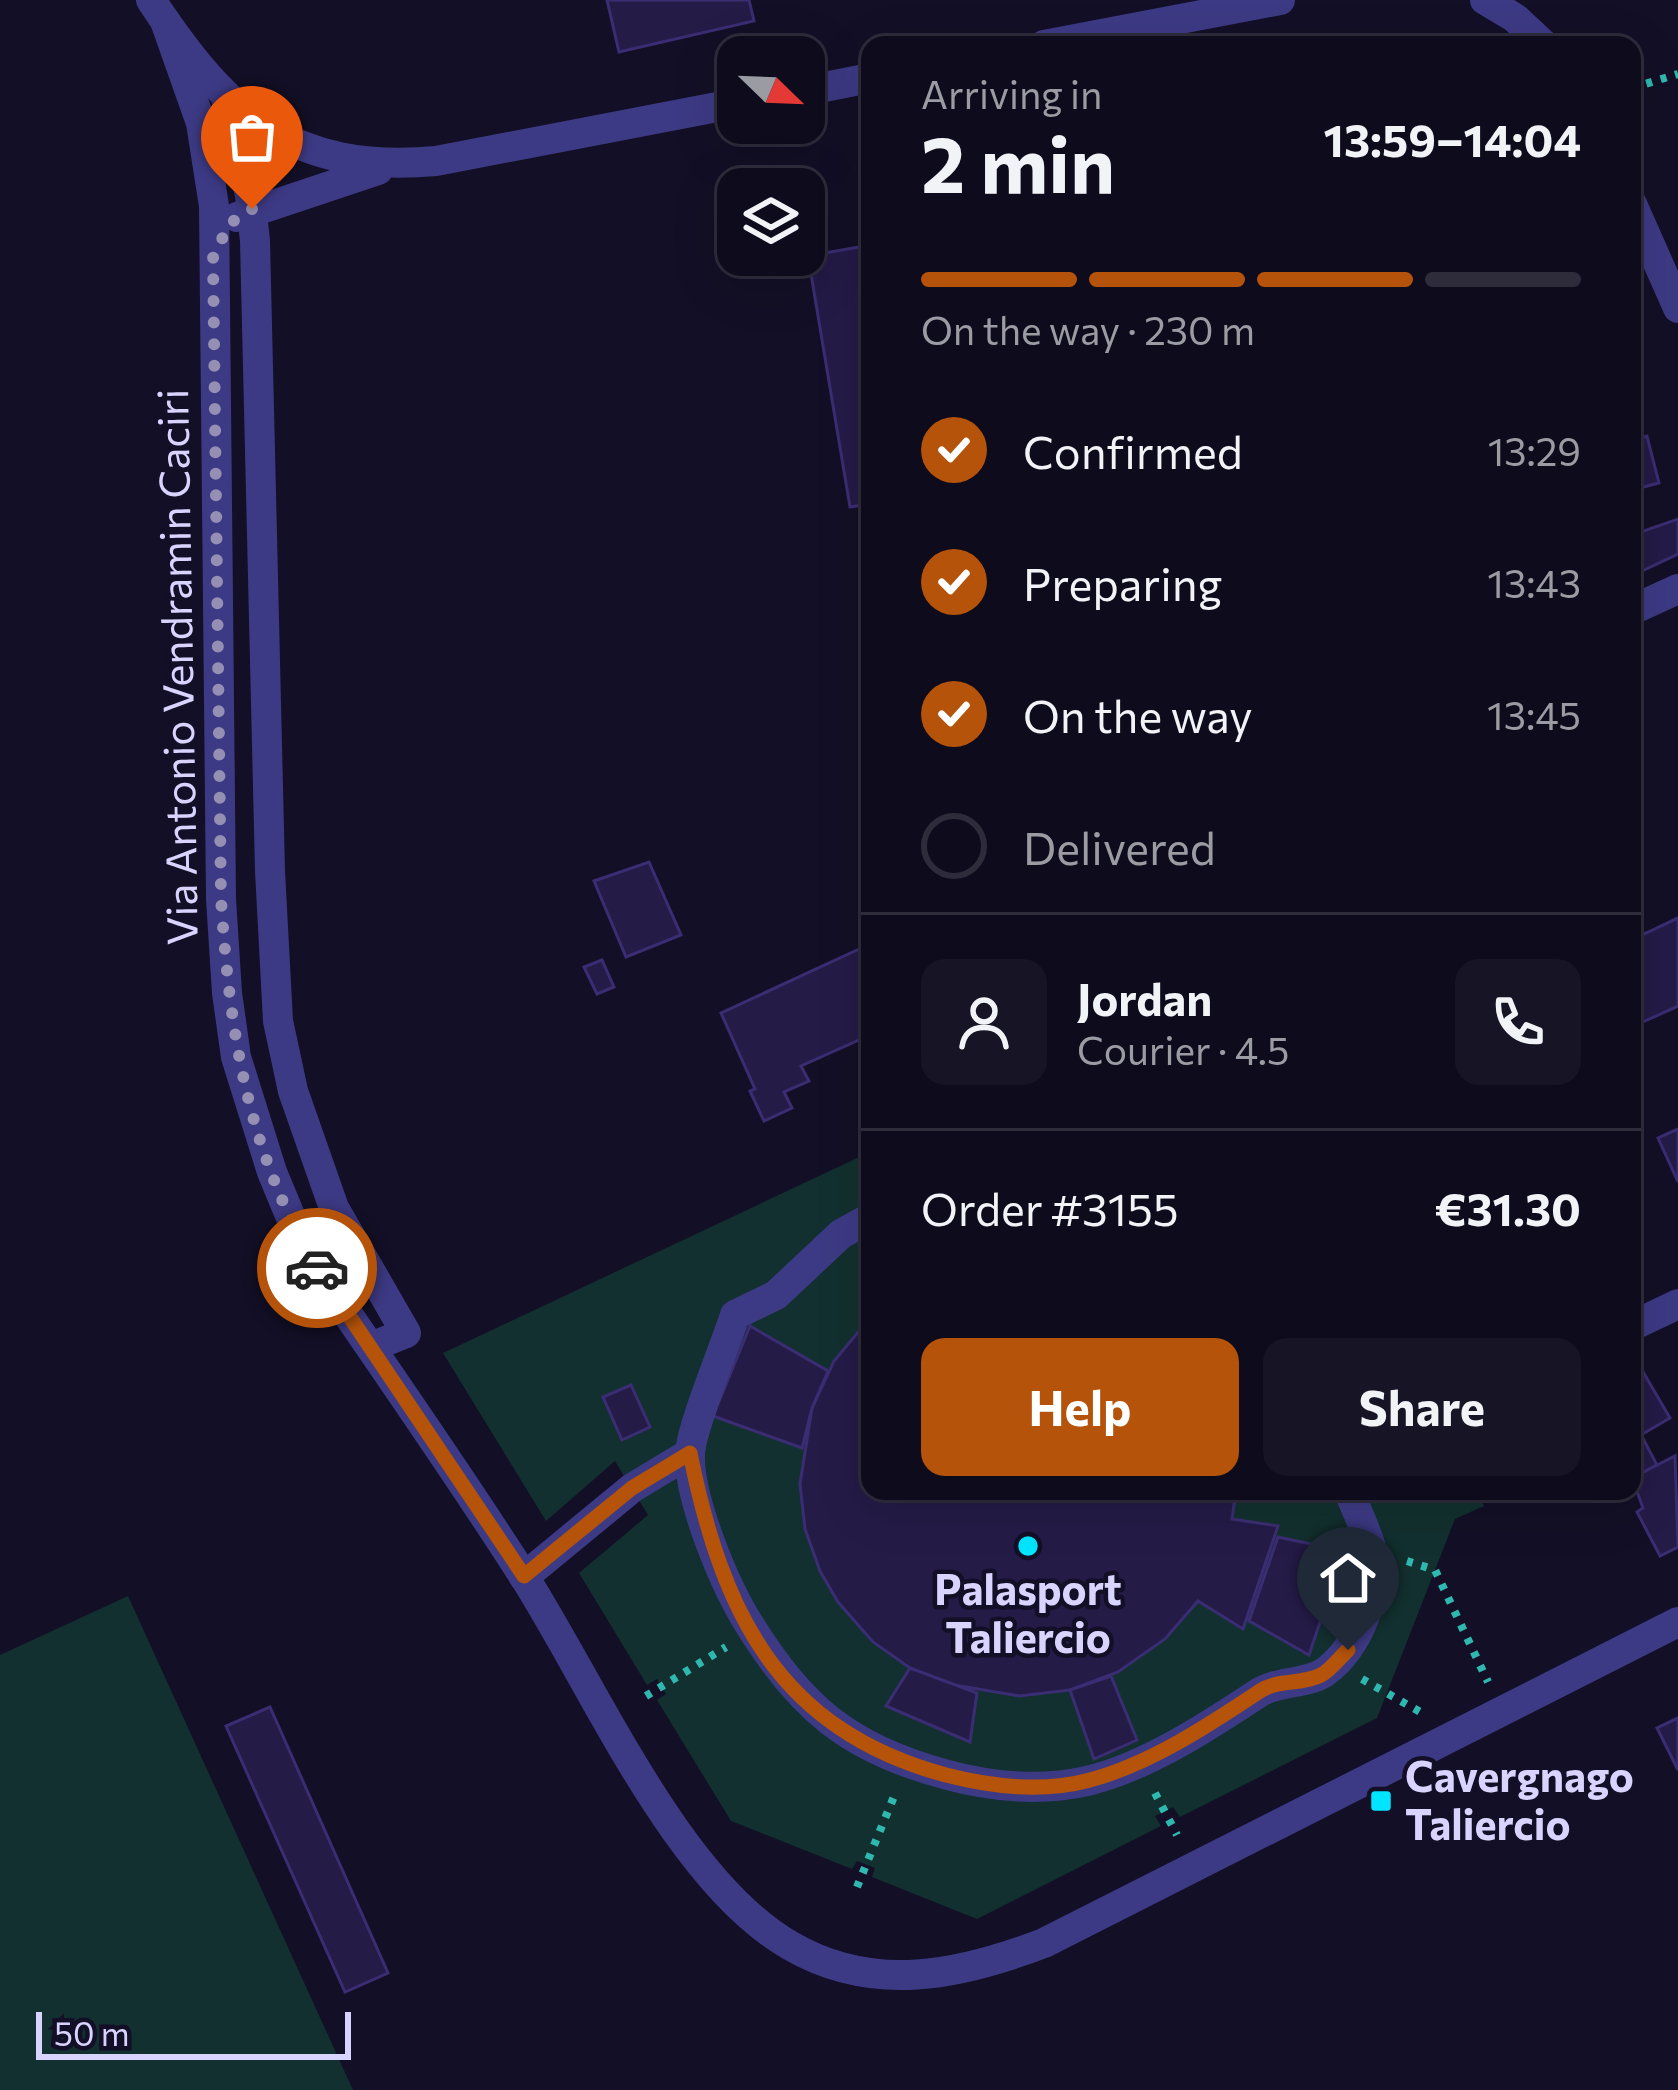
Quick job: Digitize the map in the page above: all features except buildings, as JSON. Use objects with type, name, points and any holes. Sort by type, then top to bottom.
[{"type":"street","points":[[1091,36],[1280,0]]},
{"type":"street","points":[[1485,0],[1534,36]]},
{"type":"street","points":[[158,10],[188,58],[226,98],[304,148],[333,158],[396,165]]},
{"type":"street","name":"Via Antonio Vendramin Caciri","points":[[158,10],[201,123],[214,206],[221,899],[236,1057],[272,1172],[299,1237],[524,1576],[680,1836],[731,1901],[789,1946],[818,1960],[918,1978],[960,1972],[1043,1943],[1678,1622]]},
{"type":"street","points":[[825,87],[861,80]]},
{"type":"street","points":[[226,98],[252,209],[269,871],[278,1021],[299,1109],[334,1208],[406,1333],[371,1347]]},
{"type":"street","points":[[213,258],[229,224],[252,209],[396,165],[717,108]]},
{"type":"street","points":[[1641,224],[1678,308]]},
{"type":"street","points":[[1641,606],[1678,589]]},
{"type":"street","points":[[861,1223],[841,1234],[776,1294],[735,1315],[690,1453],[706,1532],[730,1594],[780,1672],[832,1725],[863,1747],[908,1764],[1010,1788],[1092,1780],[1212,1724],[1268,1686],[1321,1675],[1348,1650],[1374,1580],[1372,1550],[1353,1500]]},
{"type":"street","points":[[1641,1322],[1678,1304]]},
{"type":"street","points":[[524,1576],[632,1488],[690,1453]]},
{"type":"path","points":[[1641,85],[1678,74]]},
{"type":"path","points":[[1372,1550],[1435,1570],[1490,1685]]},
{"type":"path","points":[[646,1696],[753,1631]]},
{"type":"path","points":[[1335,1662],[1427,1715]]},
{"type":"path","points":[[857,1887],[908,1764]]},
{"type":"green space","name":"Palasport Taliercio","points":[[861,1156],[861,1500],[1481,1500],[1484,1506],[1455,1519],[1377,1718],[1180,1817],[1173,1807],[1155,1816],[1161,1826],[977,1919],[872,1877],[875,1868],[857,1861],[852,1869],[731,1821],[657,1700],[666,1694],[657,1679],[647,1685],[579,1573],[648,1515],[615,1461],[546,1521],[443,1353]]},
{"type":"green space","points":[[128,1596],[353,2090],[0,2090],[0,1655]]},
{"type":"way so far","points":[[252,209],[229,224],[213,258],[221,899],[236,1057],[272,1172],[317,1268]]},
{"type":"place","name":"Palasport Taliercio","points":[[1028,1546]]},
{"type":"place","name":"Cavergnago Taliercio","points":[[1381,1801]]},
{"type":"route","points":[[317,1268],[524,1576],[632,1488],[690,1453],[706,1532],[730,1594],[780,1672],[832,1725],[863,1747],[908,1764],[1010,1788],[1092,1780],[1212,1724],[1268,1686],[1321,1675],[1348,1650]]}]
